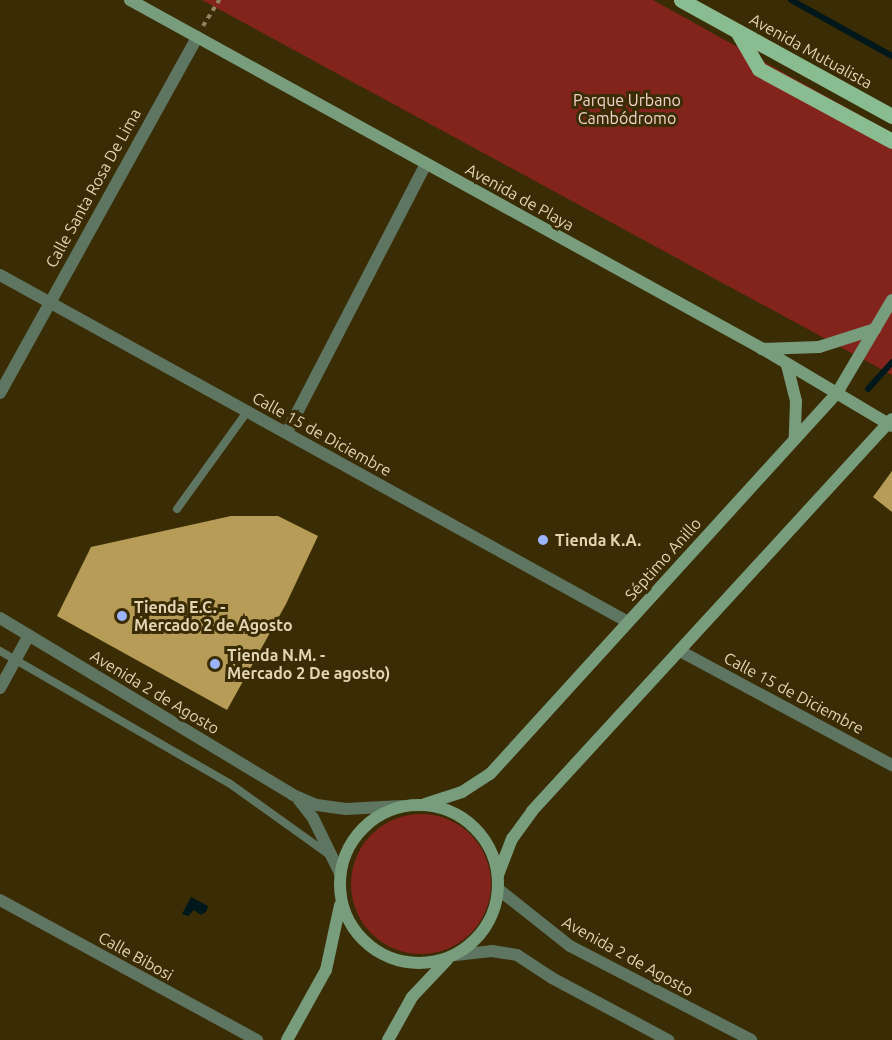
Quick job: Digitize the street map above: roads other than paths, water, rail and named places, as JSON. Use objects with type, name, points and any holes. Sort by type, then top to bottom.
[{"type":"main road","name":"Avenida de Playa","points":[[130,0],[761,348],[891,423]]},
{"type":"main road","name":"Avenida Mutualista","points":[[681,0],[892,116]]},
{"type":"main road","points":[[737,31],[759,69],[892,141]]},
{"type":"main road","name":"Séptimo Anillo","points":[[425,804],[462,792],[490,774],[837,393],[892,300]]},
{"type":"main road","points":[[761,348],[819,347],[875,329]]},
{"type":"main road","points":[[787,365],[796,401],[795,439]]},
{"type":"main road","points":[[498,875],[521,824],[891,423]]},
{"type":"main road","points":[[286,1040],[326,970],[336,937],[341,897],[340,873],[348,848],[363,828],[378,815],[402,806],[425,804],[449,810],[474,826],[491,851],[498,875],[498,889],[486,927],[412,997],[388,1040]]},
{"type":"main road","points":[[341,897],[352,926],[384,955],[414,963],[453,956]]},
{"type":"street","name":"Calle Santa Rosa De Lima","points":[[0,393],[48,302],[197,38]]},
{"type":"street","points":[[287,432],[426,164]]},
{"type":"street","name":"Calle 15 de Diciembre","points":[[0,275],[628,622]]},
{"type":"street","name":"Avenida 2 de Agosto","points":[[0,618],[293,795],[317,805],[346,809],[402,806]]},
{"type":"street","points":[[0,688],[28,635]]},
{"type":"street","name":"Calle 15 de Diciembre","points":[[680,651],[892,765]]},
{"type":"street","name":"Avenida 2 de Agosto","points":[[293,795],[313,818],[340,873]]},
{"type":"street","name":"Avenida 2 de Agosto","points":[[498,889],[570,946],[751,1040]]},
{"type":"street","name":"Calle Bibosi","points":[[0,900],[257,1040]]},
{"type":"street","points":[[453,956],[492,951],[517,955],[552,978],[668,1040]]},
{"type":"lane","points":[[177,509],[247,412]]},
{"type":"lane","points":[[0,651],[229,783],[332,857]]},
{"type":"water","points":[[191,897],[208,906],[206,912],[201,915],[194,910],[188,916],[182,914]]},
{"type":"waterway","points":[[791,0],[892,56]]},
{"type":"waterway","points":[[868,389],[892,362]]},
{"type":"place","name":"Tienda K.A.","points":[[543,540]]},
{"type":"place","name":"Tienda E.C. - Mercado 2 de Agosto","points":[[122,616]]},
{"type":"place","name":"Tienda N.M. - Mercado 2 De agosto)","points":[[215,664]]},
{"type":"park label","name":"Parque Urbano Cambódromo","points":[[627,109]]}]
